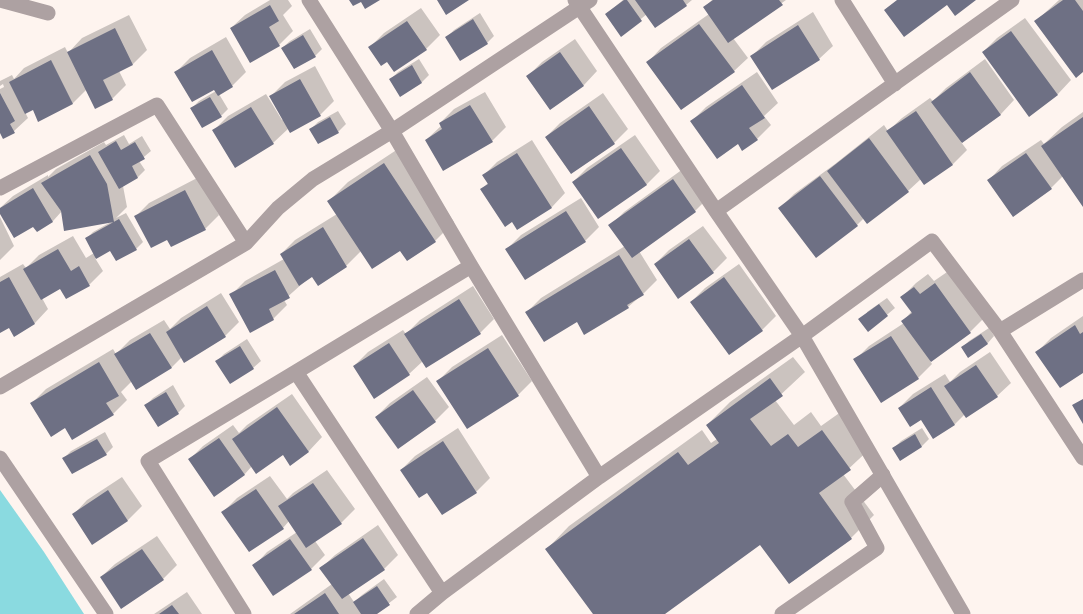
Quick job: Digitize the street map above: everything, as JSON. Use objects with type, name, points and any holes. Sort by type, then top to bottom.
[{"type":"street","points":[[0,0],[48,13]]},
{"type":"street","points":[[309,0],[392,131],[471,266],[599,477]]},
{"type":"street","points":[[842,0],[895,84]]},
{"type":"street","points":[[716,211],[1012,0]]},
{"type":"street","points":[[0,387],[246,243],[278,208],[313,179],[392,131],[582,2],[716,211],[802,336],[963,614]]},
{"type":"street","points":[[0,188],[157,104],[246,243]]},
{"type":"street","points":[[418,614],[442,593],[599,477],[802,336],[932,241],[1000,331],[1083,458]]},
{"type":"street","points":[[244,614],[148,461],[471,266]]},
{"type":"street","points":[[1000,331],[1083,280]]},
{"type":"street","points":[[296,372],[442,593]]},
{"type":"street","points":[[0,458],[106,614]]},
{"type":"street","points":[[782,614],[877,548],[852,502],[883,475]]},
{"type":"water","points":[[0,490],[44,552],[84,614],[0,614]]},
{"type":"building","points":[[349,0],[380,0],[365,9],[361,2],[353,6]]},
{"type":"building","points":[[437,0],[469,0],[446,15]]},
{"type":"building","points":[[624,0],[627,0],[642,21],[621,37],[605,14]]},
{"type":"building","points":[[635,0],[683,0],[687,6],[655,28]]},
{"type":"building","points":[[713,0],[779,0],[783,5],[728,43],[703,7]]},
{"type":"building","points":[[897,0],[976,0],[955,16],[947,5],[904,37],[884,10]]},
{"type":"building","points":[[1063,0],[1075,0],[1083,11],[1083,72],[1076,78],[1034,21]]},
{"type":"building","points":[[270,5],[279,21],[269,27],[280,46],[250,63],[230,28]]},
{"type":"building","points":[[473,19],[488,44],[460,61],[445,37]]},
{"type":"building","points":[[407,21],[427,50],[394,72],[387,62],[381,66],[368,47]]},
{"type":"building","points":[[699,24],[735,72],[681,110],[646,62]]},
{"type":"building","points":[[798,25],[820,60],[772,90],[750,56]]},
{"type":"building","points":[[115,28],[133,65],[103,80],[113,100],[95,109],[67,52]]},
{"type":"building","points":[[1011,31],[1058,95],[1029,117],[982,52]]},
{"type":"building","points":[[303,35],[316,57],[294,69],[281,48]]},
{"type":"building","points":[[212,50],[233,87],[218,96],[214,90],[192,102],[174,72]]},
{"type":"building","points":[[560,52],[584,86],[550,110],[526,76]]},
{"type":"building","points":[[51,60],[73,104],[38,122],[33,110],[25,114],[9,82]]},
{"type":"building","points":[[412,65],[422,83],[400,97],[389,79]]},
{"type":"building","points":[[970,72],[1001,115],[962,143],[931,102]]},
{"type":"building","points":[[300,79],[321,116],[290,133],[269,96]]},
{"type":"building","points":[[742,85],[765,118],[749,128],[758,140],[742,151],[738,144],[717,159],[690,121]]},
{"type":"building","points":[[0,93],[15,121],[10,124],[15,133],[3,139],[0,133]]},
{"type":"building","points":[[210,97],[222,117],[202,128],[190,108]]},
{"type":"building","points":[[470,105],[493,142],[443,171],[425,140],[442,129],[439,123]]},
{"type":"building","points":[[589,106],[615,144],[571,174],[545,137]]},
{"type":"building","points":[[251,107],[274,144],[235,168],[212,130]]},
{"type":"building","points":[[916,111],[953,165],[924,185],[886,131]]},
{"type":"building","points":[[330,117],[339,133],[318,144],[309,129]]},
{"type":"building","points":[[1083,117],[1083,207],[1041,146]]},
{"type":"building","points":[[869,138],[909,192],[867,224],[827,171]]},
{"type":"building","points":[[116,141],[121,150],[135,142],[145,159],[132,166],[138,178],[119,189],[98,152]]},
{"type":"building","points":[[621,148],[647,185],[598,219],[572,182]]},
{"type":"building","points":[[517,153],[552,208],[517,230],[512,222],[505,227],[480,189],[488,184],[482,175]]},
{"type":"building","points":[[1026,153],[1052,189],[1013,217],[987,180]]},
{"type":"building","points":[[90,155],[107,184],[114,222],[64,231],[61,211],[41,183]]},
{"type":"building","points":[[384,163],[436,242],[407,261],[400,251],[372,269],[327,201]]},
{"type":"building","points":[[820,176],[858,226],[816,258],[778,208]]},
{"type":"building","points":[[673,179],[696,212],[632,258],[608,225]]},
{"type":"building","points":[[33,188],[53,222],[37,232],[33,227],[14,238],[0,214],[0,208]]},
{"type":"building","points":[[185,190],[206,230],[171,247],[167,240],[151,248],[134,216]]},
{"type":"building","points":[[566,211],[586,242],[525,280],[505,249]]},
{"type":"building","points":[[119,219],[137,250],[116,261],[110,251],[96,259],[85,238]]},
{"type":"building","points":[[323,227],[347,267],[318,286],[312,277],[299,286],[280,254]]},
{"type":"building","points":[[689,239],[714,273],[678,299],[654,264]]},
{"type":"building","points":[[58,249],[71,271],[79,266],[90,286],[66,299],[60,289],[41,300],[23,269]]},
{"type":"building","points":[[619,255],[644,295],[627,305],[629,308],[584,335],[577,322],[544,342],[525,312]]},
{"type":"building","points":[[275,270],[290,298],[269,309],[274,320],[250,333],[229,294]]},
{"type":"building","points":[[9,277],[35,324],[14,337],[9,328],[0,333],[0,282]]},
{"type":"building","points":[[724,277],[763,331],[729,355],[690,302]]},
{"type":"building","points":[[935,283],[971,333],[931,362],[901,321],[912,313],[900,297],[914,287],[920,294]]},
{"type":"building","points":[[459,299],[481,334],[426,368],[404,334]]},
{"type":"building","points":[[879,304],[888,316],[868,332],[858,319]]},
{"type":"building","points":[[207,306],[226,337],[184,363],[166,332]]},
{"type":"building","points":[[1075,325],[1080,334],[1083,332],[1083,373],[1060,388],[1035,352]]},
{"type":"building","points":[[150,333],[172,368],[136,390],[114,354]]},
{"type":"building","points":[[981,334],[988,344],[968,358],[961,347]]},
{"type":"building","points":[[891,336],[919,379],[881,403],[853,359]]},
{"type":"building","points":[[389,343],[410,375],[374,399],[353,366]]},
{"type":"building","points":[[240,346],[254,369],[230,384],[215,361]]},
{"type":"building","points":[[488,348],[519,396],[467,429],[436,381]]},
{"type":"building","points":[[99,362],[119,396],[106,403],[114,415],[72,440],[65,428],[51,437],[30,403]]},
{"type":"building","points":[[976,365],[998,397],[966,418],[944,386]]},
{"type":"building","points":[[770,378],[783,396],[750,419],[771,446],[788,434],[798,447],[822,430],[851,470],[819,493],[852,539],[789,584],[760,545],[665,614],[593,614],[545,549],[678,452],[688,465],[719,443],[706,425]]},
{"type":"building","points":[[931,387],[955,425],[933,439],[921,420],[910,427],[898,408]]},
{"type":"building","points":[[413,390],[436,422],[398,449],[375,417]]},
{"type":"building","points":[[166,392],[179,414],[158,427],[144,405]]},
{"type":"building","points":[[1083,399],[1083,424],[1072,405]]},
{"type":"building","points":[[277,407],[309,452],[290,466],[283,455],[256,474],[232,439]]},
{"type":"building","points":[[915,434],[922,447],[900,461],[892,448]]},
{"type":"building","points":[[219,438],[245,475],[214,497],[188,459]]},
{"type":"building","points":[[97,439],[107,455],[72,474],[62,458]]},
{"type":"building","points":[[443,441],[477,493],[442,515],[427,493],[419,498],[400,470]]},
{"type":"building","points":[[313,483],[342,524],[306,548],[278,506]]},
{"type":"building","points":[[256,489],[284,529],[249,552],[221,512]]},
{"type":"building","points":[[108,490],[128,521],[92,545],[72,514]]},
{"type":"building","points":[[363,538],[385,570],[342,599],[319,568]]},
{"type":"building","points":[[290,539],[312,570],[273,596],[252,565]]},
{"type":"building","points":[[142,549],[164,580],[121,609],[100,577]]},
{"type":"building","points":[[377,586],[390,605],[377,614],[361,614],[353,602]]},
{"type":"building","points":[[325,593],[339,614],[294,614]]},
{"type":"building","points":[[172,605],[179,614],[159,614]]}]
